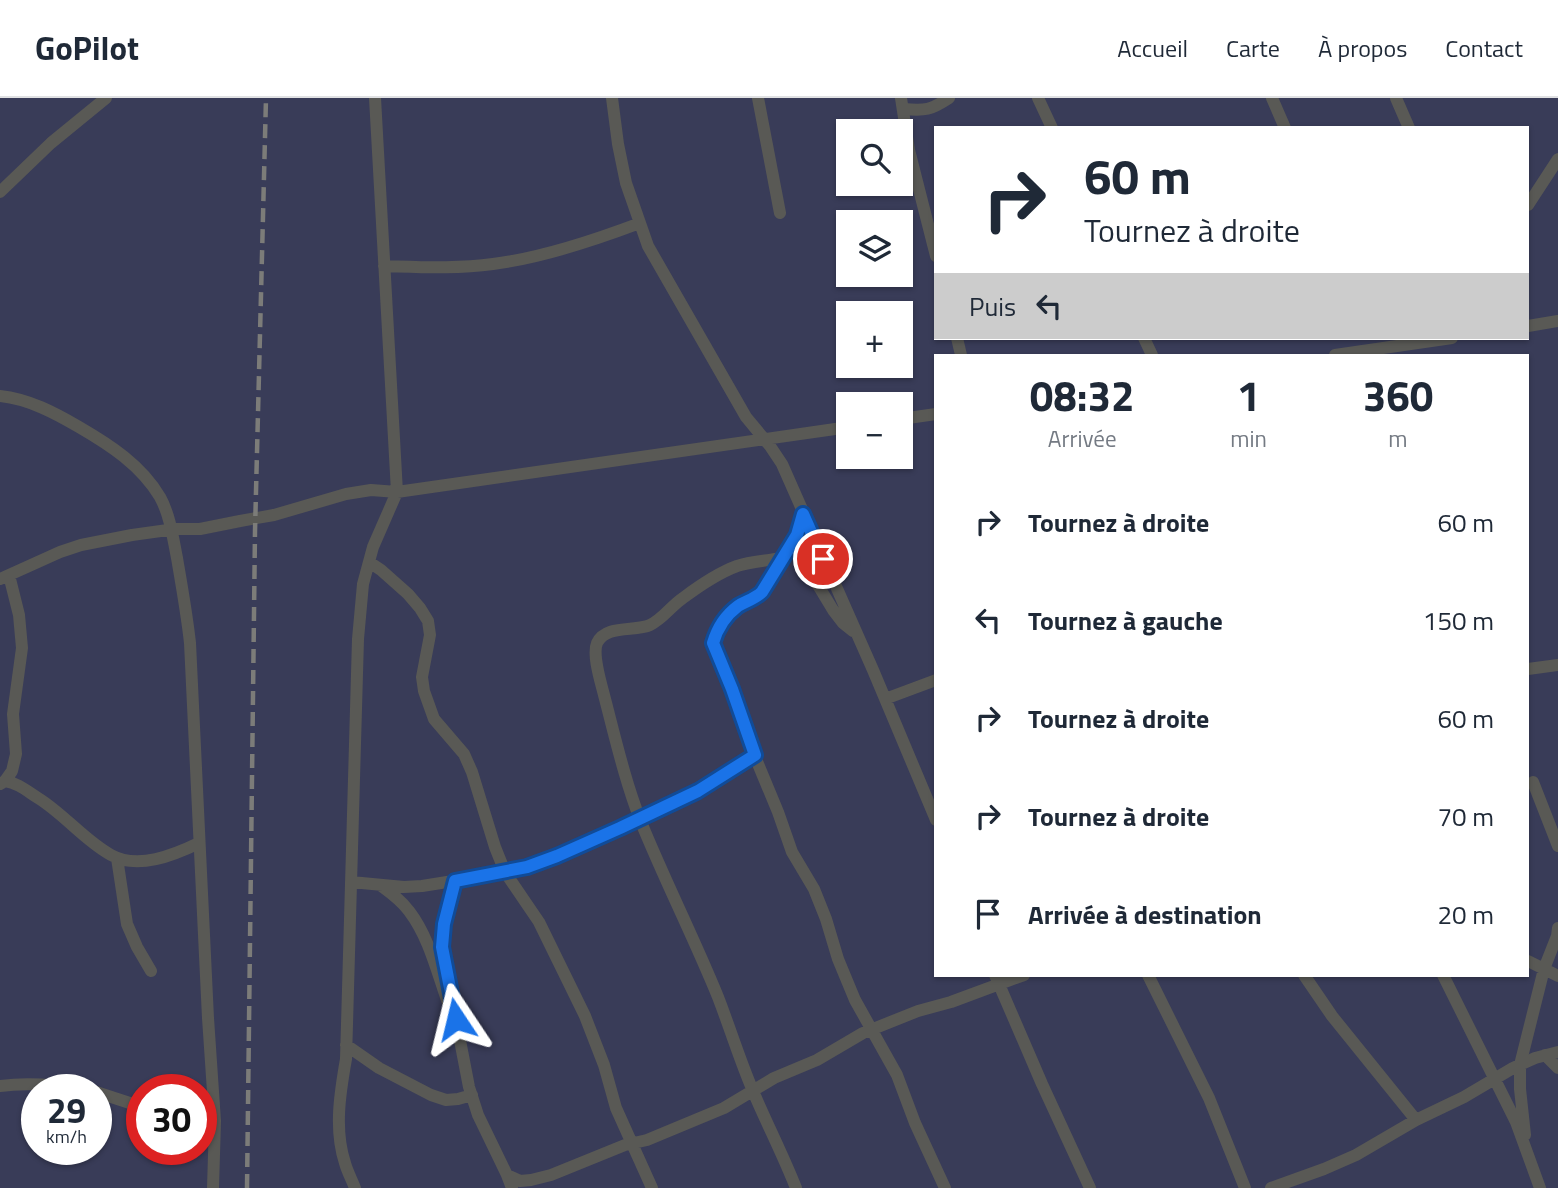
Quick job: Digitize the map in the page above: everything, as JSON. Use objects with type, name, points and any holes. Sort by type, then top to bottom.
[{"type":"street","points":[[0,192],[51,143],[106,98]]},
{"type":"street","points":[[355,1188],[345,1163],[341,1142],[341,1093],[346,1059],[358,639],[363,584],[373,547],[397,492],[375,98]]},
{"type":"street","points":[[612,98],[626,183],[648,246],[746,417],[782,464],[934,815]]},
{"type":"street","points":[[758,98],[780,214]]},
{"type":"street","points":[[934,248],[909,150],[902,103],[925,111],[949,98]]},
{"type":"street","points":[[1038,98],[1051,126]]},
{"type":"street","points":[[1272,98],[1284,126]]},
{"type":"street","points":[[1396,98],[1408,126]]},
{"type":"street","points":[[1529,203],[1558,159]]},
{"type":"street","points":[[384,267],[493,264],[565,248],[640,223]]},
{"type":"street","points":[[1529,326],[1558,321]]},
{"type":"street","points":[[1342,354],[1433,340]]},
{"type":"street","points":[[0,396],[38,405],[104,441],[122,455],[148,480],[160,497],[172,530],[190,643],[208,1018],[208,1074]]},
{"type":"street","points":[[913,417],[934,414]]},
{"type":"street","points":[[2,783],[12,771],[16,754],[13,714],[22,648],[19,615],[5,577],[81,545],[132,535],[200,529],[240,522],[346,494],[371,490],[397,492],[836,429]]},
{"type":"street","points":[[803,514],[797,535],[762,592],[738,606],[723,622],[713,643],[792,852],[814,889],[826,919],[842,970],[871,1031],[897,1075],[915,1123],[946,1188]]},
{"type":"street","points":[[797,535],[798,552],[823,596],[844,623],[856,633]]},
{"type":"street","points":[[784,557],[737,566],[702,584],[673,605],[655,623],[642,628],[608,633],[601,638],[596,650],[609,714],[640,819],[718,996],[753,1091],[796,1188]]},
{"type":"street","points":[[369,562],[408,594],[428,621],[430,635],[422,677],[434,719],[464,754],[505,872],[539,922],[585,1016],[604,1065],[616,1108],[652,1188]]},
{"type":"street","points":[[1529,669],[1558,664]]},
{"type":"street","points":[[885,699],[934,681]]},
{"type":"street","points":[[351,882],[422,886],[527,867],[557,856],[698,791],[755,755]]},
{"type":"street","points":[[2,783],[14,782],[117,858],[136,861],[167,857],[199,843]]},
{"type":"street","points":[[1533,782],[1558,846]]},
{"type":"street","points":[[117,858],[127,924],[151,971]]},
{"type":"street","points":[[455,881],[444,924],[442,947],[472,1095],[486,1135],[512,1188]]},
{"type":"street","points":[[380,885],[408,909],[420,928],[456,1019]]},
{"type":"street","points":[[1526,1149],[1520,1065],[1544,969],[1558,928]]},
{"type":"street","points":[[1529,962],[1558,976]]},
{"type":"street","points":[[1149,977],[1209,1098],[1245,1188]]},
{"type":"street","points":[[1305,977],[1339,1026],[1416,1120]]},
{"type":"street","points":[[1444,977],[1516,1122],[1540,1188]]},
{"type":"street","points":[[507,1175],[520,1181],[531,1180],[551,1175],[631,1143],[647,1140],[724,1108],[774,1078],[817,1060],[863,1033],[918,1011],[951,1002],[997,979],[1090,1188]]},
{"type":"street","points":[[346,1045],[379,1068],[430,1095],[446,1100],[472,1095]]},
{"type":"street","points":[[1271,1188],[1356,1155],[1520,1065],[1558,1052]]},
{"type":"street","points":[[1545,1055],[1558,1068]]},
{"type":"street","points":[[0,1086],[21,1083]]},
{"type":"street","points":[[211,1165],[213,1188]]},
{"type":"shaded area","points":[[0,98],[1558,98],[1558,1188],[0,1188]]},
{"type":"railway","points":[[247,1188],[255,531],[266,98]]},
{"type":"route","points":[[456,1019],[442,947],[444,924],[455,881],[527,867],[557,856],[698,791],[755,755],[713,643],[714,639],[723,622],[738,606],[762,592],[797,535],[803,514],[823,559]]}]
